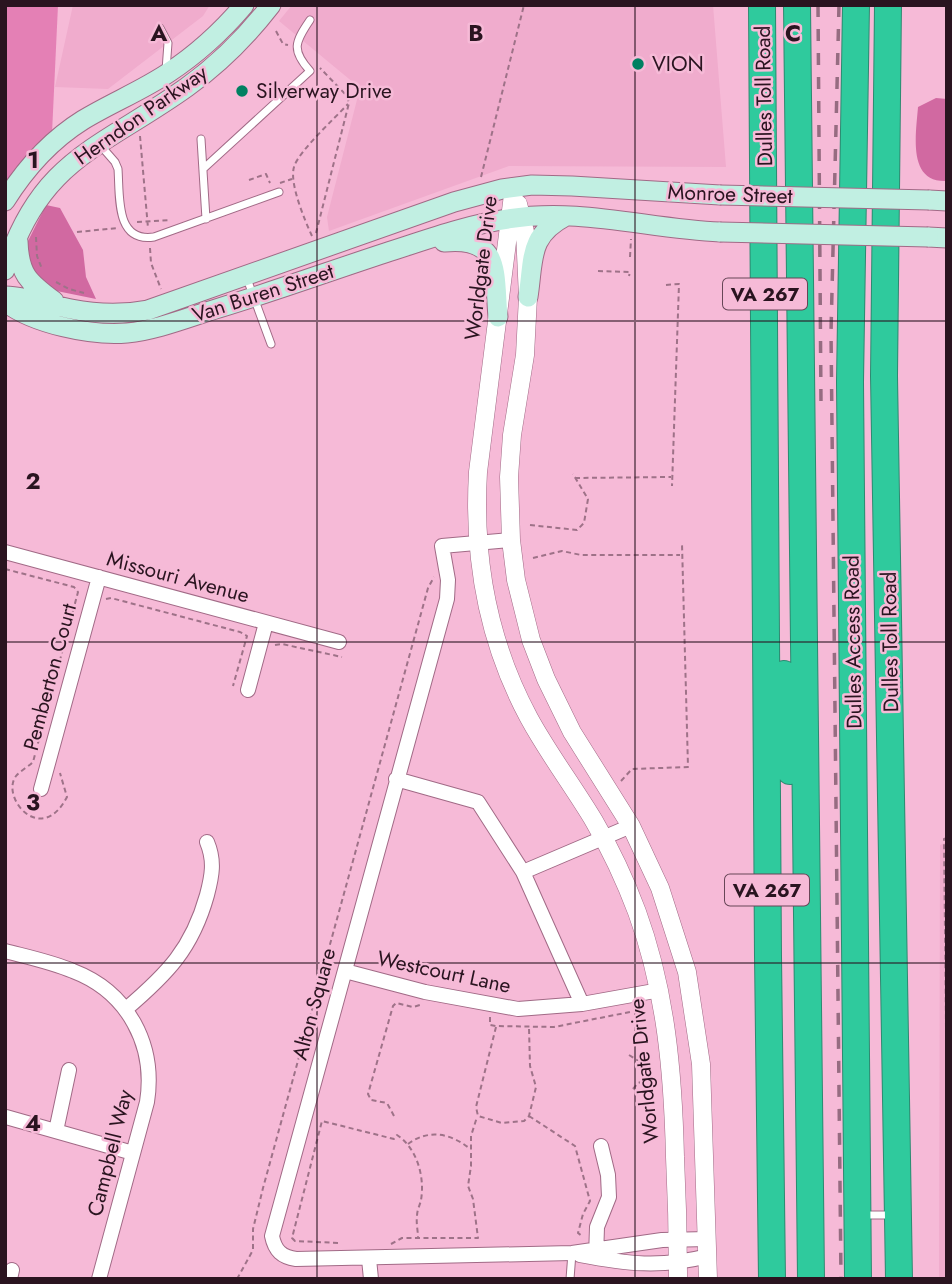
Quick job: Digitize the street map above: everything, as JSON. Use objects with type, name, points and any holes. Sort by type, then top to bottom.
[{"type":"highway","points":[[750,5],[764,87]]},
{"type":"highway","name":"Dulles Toll Road","points":[[762,5],[772,1279]]},
{"type":"highway","points":[[797,5],[811,1279]]},
{"type":"highway","name":"Dulles Access Road","points":[[856,5],[850,396],[858,1279]]},
{"type":"highway","name":"Dulles Toll Road","points":[[888,5],[884,376],[899,1279]]},
{"type":"highway","points":[[885,130],[905,5]]},
{"type":"highway","points":[[766,501],[783,650],[798,913],[808,987]]},
{"type":"main road","name":"Herndon Parkway","points":[[5,201],[32,164],[57,139],[84,120],[166,74],[209,42],[244,5]]},
{"type":"main road","name":"Herndon Parkway","points":[[5,270],[18,235],[51,182],[73,161],[98,143],[196,79],[237,44],[271,5]]},
{"type":"main road","name":"Monroe Street","points":[[514,187],[592,186],[720,195],[938,201]]},
{"type":"main road","name":"Van Buren Street","points":[[5,296],[24,297],[96,313],[135,312],[160,307],[454,202],[514,187]]},
{"type":"main road","points":[[528,297],[539,238],[549,225],[566,216]]},
{"type":"main road","name":"Monroe Street","points":[[516,218],[566,216],[679,230],[720,232],[938,237]]},
{"type":"main road","name":"Van Buren Street","points":[[5,302],[20,313],[58,324],[83,330],[118,333],[154,327],[254,297],[405,246],[516,218]]},
{"type":"main road","points":[[18,235],[19,258],[24,275],[33,286],[60,306]]},
{"type":"main road","points":[[405,246],[465,240],[483,248],[493,264],[498,317]]},
{"type":"street","name":"Worldgate Drive","points":[[514,187],[516,218],[498,317],[480,459],[478,543],[487,605],[512,683],[530,720],[604,839],[621,872],[637,913],[660,990],[673,1084],[678,1271]]},
{"type":"street","name":"Worldgate Drive","points":[[516,218],[525,232],[528,297],[525,355],[510,456],[511,540],[520,600],[538,660],[563,716],[631,826],[668,910],[687,972],[701,1064],[708,1279]]},
{"type":"street","name":"Alton Square","points":[[511,540],[442,546],[447,598],[272,1236],[275,1247],[284,1257],[296,1259],[572,1253],[678,1240],[708,1247]]},
{"type":"street","name":"Missouri Avenue","points":[[5,552],[339,642]]},
{"type":"street","name":"Pemberton Court","points":[[41,789],[99,577]]},
{"type":"street","points":[[240,688],[266,623]]},
{"type":"street","points":[[396,779],[478,802],[523,872],[582,1004]]},
{"type":"street","points":[[523,872],[631,826]]},
{"type":"street","points":[[126,1009],[169,971],[192,936],[201,914],[214,864],[207,842]]},
{"type":"street","name":"Campbell Way","points":[[5,951],[72,970],[90,978],[106,989],[126,1009],[139,1031],[149,1069],[147,1102],[99,1279]]},
{"type":"street","name":"Westcourt Lane","points":[[345,971],[425,992],[518,1009],[582,1004],[660,990]]},
{"type":"street","points":[[55,1131],[69,1070]]},
{"type":"street","points":[[6,1117],[133,1153]]},
{"type":"street","points":[[593,1249],[597,1227],[609,1197],[608,1175],[601,1146]]},
{"type":"street","name":"Alton Square","points":[[593,1249],[615,1262],[678,1271],[708,1247]]},
{"type":"street","points":[[369,1259],[371,1279]]},
{"type":"lane","points":[[203,169],[310,71],[299,58],[297,47],[301,33],[310,20]]},
{"type":"lane","points":[[160,28],[168,43],[166,74]]},
{"type":"lane","points":[[201,139],[205,219]]},
{"type":"lane","points":[[98,143],[115,162],[122,217],[126,226],[139,237],[154,237],[276,193]]},
{"type":"lane","points":[[246,276],[271,344]]},
{"type":"lane","points":[[858,1215],[899,1214]]},
{"type":"lane","points":[[570,1279],[572,1253]]},
{"type":"path","points":[[480,181],[524,5]]},
{"type":"path","points":[[276,31],[283,44],[290,45]]},
{"type":"path","points":[[317,67],[347,96],[349,103],[314,240],[293,182],[294,166],[349,103]]},
{"type":"path","points":[[140,135],[148,229]]},
{"type":"path","points":[[249,180],[266,174],[276,193]]},
{"type":"path","points":[[134,225],[137,221],[176,219]]},
{"type":"path","points":[[76,232],[119,228]]},
{"type":"path","points":[[38,231],[36,250],[43,271]]},
{"type":"path","points":[[630,257],[631,239]]},
{"type":"path","points":[[150,247],[151,263],[161,290]]},
{"type":"path","points":[[598,271],[630,272],[629,276]]},
{"type":"path","points":[[53,279],[63,286],[84,293]]},
{"type":"path","points":[[666,285],[679,284],[671,486]]},
{"type":"path","points":[[530,525],[577,530],[584,523],[588,499],[574,476],[672,477]]},
{"type":"path","points":[[620,782],[632,769],[688,767],[682,544]]},
{"type":"path","points":[[533,558],[562,551],[581,555],[681,555]]},
{"type":"path","points":[[5,569],[74,587],[78,592],[33,762],[15,776],[13,784],[14,801],[23,814],[31,818],[44,818],[58,811],[67,797],[60,764]]},
{"type":"path","points":[[237,1279],[253,1250],[253,1229],[267,1174],[428,588],[435,575],[446,570]]},
{"type":"path","points":[[105,600],[111,598],[247,636],[240,688]]},
{"type":"path","points":[[273,647],[282,644],[342,657]]},
{"type":"path","points":[[947,838],[944,839],[947,1121]]},
{"type":"path","points":[[394,1115],[387,1103],[371,1100],[368,1094],[393,1006],[396,1003],[414,1007],[425,1003]]},
{"type":"path","points":[[490,1016],[490,1025],[529,1027],[574,1024],[630,1012]]},
{"type":"path","points":[[384,1249],[402,1238],[478,1238],[468,1186],[470,1149],[473,1126],[478,1116],[476,1107],[480,1086],[496,1026]]},
{"type":"path","points":[[478,1116],[502,1123],[524,1121],[529,1116],[536,1087],[530,1066],[529,1027]]},
{"type":"path","points":[[629,1055],[637,1060],[652,1060]]},
{"type":"path","points":[[634,1088],[638,1083],[653,1079]]},
{"type":"path","points":[[529,1116],[575,1146],[581,1160],[590,1201],[578,1233],[593,1249]]},
{"type":"path","points":[[344,1250],[336,1241],[303,1242],[292,1238],[322,1121],[394,1139],[397,1135],[407,1144],[423,1179],[421,1204],[417,1215],[418,1238]]},
{"type":"path","points":[[407,1144],[419,1135],[434,1134],[447,1136],[470,1149]]},
{"type":"shaded area","points":[[5,5],[58,5],[52,133],[5,184]]},
{"type":"shaded area","points":[[73,5],[210,5],[203,16],[108,89],[55,87]]},
{"type":"shaded area","points":[[292,5],[713,5],[726,167],[509,166],[329,231],[327,217],[360,88],[279,21]]},
{"type":"shaded area","points":[[936,98],[947,99],[947,181],[934,180],[925,174],[917,155],[918,107]]},
{"type":"shaded area","points":[[46,205],[60,208],[83,250],[86,277],[96,299],[42,288],[24,249]]},
{"type":"shaded area","points":[[947,842],[947,1279],[939,1279],[940,845]]},
{"type":"railway","points":[[818,5],[821,404]]},
{"type":"railway","points":[[839,5],[831,332],[841,1279]]},
{"type":"place","name":"VION","points":[[638,64]]},
{"type":"place","name":"Silverway Drive","points":[[242,91]]}]
